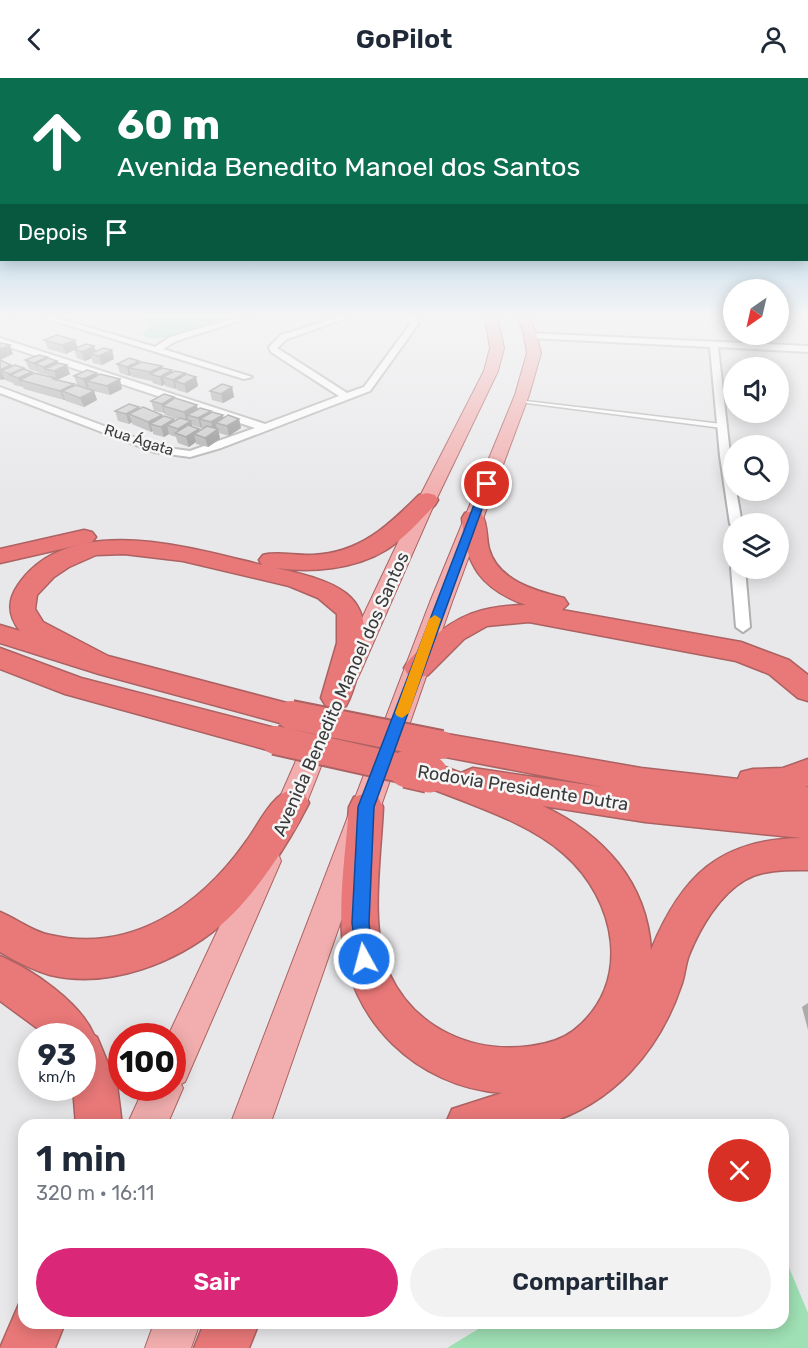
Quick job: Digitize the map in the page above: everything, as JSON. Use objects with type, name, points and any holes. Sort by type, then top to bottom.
[{"type":"highway","points":[[0,556],[71,539],[114,534],[155,538],[286,563],[336,560],[358,553],[389,537],[427,500]]},
{"type":"highway","points":[[473,518],[477,549],[483,563],[505,585],[526,596],[552,604],[755,643],[808,665]]},
{"type":"highway","points":[[99,664],[28,624],[22,612],[23,598],[36,577],[51,565],[70,556],[102,547],[138,548],[215,561],[289,579],[317,587],[338,599],[350,614],[352,635],[336,698]]},
{"type":"highway","points":[[418,668],[458,629],[468,623],[503,614],[529,613],[741,652],[779,667],[808,690]]},
{"type":"highway","name":"Rodovia Presidente Dutra","points":[[0,634],[99,664],[283,728]]},
{"type":"highway","name":"Rodovia Presidente Dutra","points":[[0,658],[75,687],[435,760],[645,808],[808,824]]},
{"type":"highway","points":[[0,668],[75,687]]},
{"type":"highway","points":[[366,807],[361,941],[370,977],[389,1011],[418,1041],[455,1061],[476,1068],[522,1071],[544,1068],[584,1049],[600,1035],[623,1001],[629,982],[632,942],[629,923],[619,895],[604,870],[591,855],[561,832],[435,760]]},
{"type":"highway","name":"Rodovia Presidente Dutra","points":[[435,760],[808,801]]},
{"type":"highway","points":[[641,782],[769,782],[783,781],[808,772]]},
{"type":"highway","points":[[0,931],[37,951],[64,957],[99,958],[130,952],[160,942],[196,921],[226,895],[292,803]]},
{"type":"highway","points":[[491,1119],[553,1100],[599,1072],[628,1044],[646,1018],[664,976],[669,955],[692,909],[713,882],[741,864],[757,858],[783,854],[808,854]]},
{"type":"highway","points":[[0,976],[52,1013],[61,1023]]},
{"type":"highway","points":[[96,1095],[98,1119]]},
{"type":"highway","points":[[27,1348],[35,1329]]},
{"type":"highway","points":[[221,1348],[229,1329]]},
{"type":"main road","name":"Avenida Benedito Manoel dos Santos","points":[[186,1038],[292,803],[336,698],[374,622],[427,500],[488,376]]},
{"type":"main road","points":[[252,1119],[527,376]]},
{"type":"main road","points":[[150,1119],[158,1101]]},
{"type":"main road","points":[[47,1348],[55,1329]]},
{"type":"main road","points":[[168,1348],[175,1329]]},
{"type":"street","points":[[108,376],[263,427]]},
{"type":"street","points":[[313,376],[346,398]]},
{"type":"street","name":"Rua Ágata","points":[[0,390],[158,450],[177,454],[205,450],[346,398],[367,389],[377,376]]},
{"type":"street","points":[[717,376],[734,513]]},
{"type":"street","points":[[739,579],[743,627]]},
{"type":"lane","points":[[519,401],[722,426]]},
{"type":"green space","points":[[789,1267],[808,1313],[808,1348],[447,1348],[478,1329],[789,1329]]},
{"type":"building","points":[[27,376],[48,376],[74,384],[60,391],[20,380]]},
{"type":"building","points":[[96,376],[120,379],[107,386],[87,381]]},
{"type":"building","points":[[164,376],[179,376],[173,380]]},
{"type":"building","points":[[182,376],[196,377],[184,384],[175,381]]},
{"type":"building","points":[[222,384],[232,387],[221,394],[210,391]]},
{"type":"building","points":[[76,385],[94,391],[80,398],[62,391]]},
{"type":"building","points":[[164,394],[174,397],[162,404],[151,401]]},
{"type":"building","points":[[175,398],[197,405],[184,412],[163,406]]},
{"type":"building","points":[[129,404],[139,407],[126,414],[115,411]]},
{"type":"building","points":[[143,407],[162,415],[148,422],[129,414]]},
{"type":"building","points":[[200,408],[211,411],[198,418],[187,415]]},
{"type":"building","points":[[212,412],[223,415],[211,422],[200,419]]},
{"type":"building","points":[[228,415],[239,419],[227,426],[216,423]]},
{"type":"building","points":[[164,416],[174,419],[161,427],[150,424]]},
{"type":"building","points":[[180,418],[191,421],[178,429],[167,425]]},
{"type":"building","points":[[188,425],[199,429],[186,437],[175,433]]},
{"type":"building","points":[[207,426],[218,429],[205,438],[194,434]]},
{"type":"slow traffic","points":[[402,713],[435,619]]},
{"type":"route","points":[[364,959],[360,923],[366,807],[487,484]]}]
